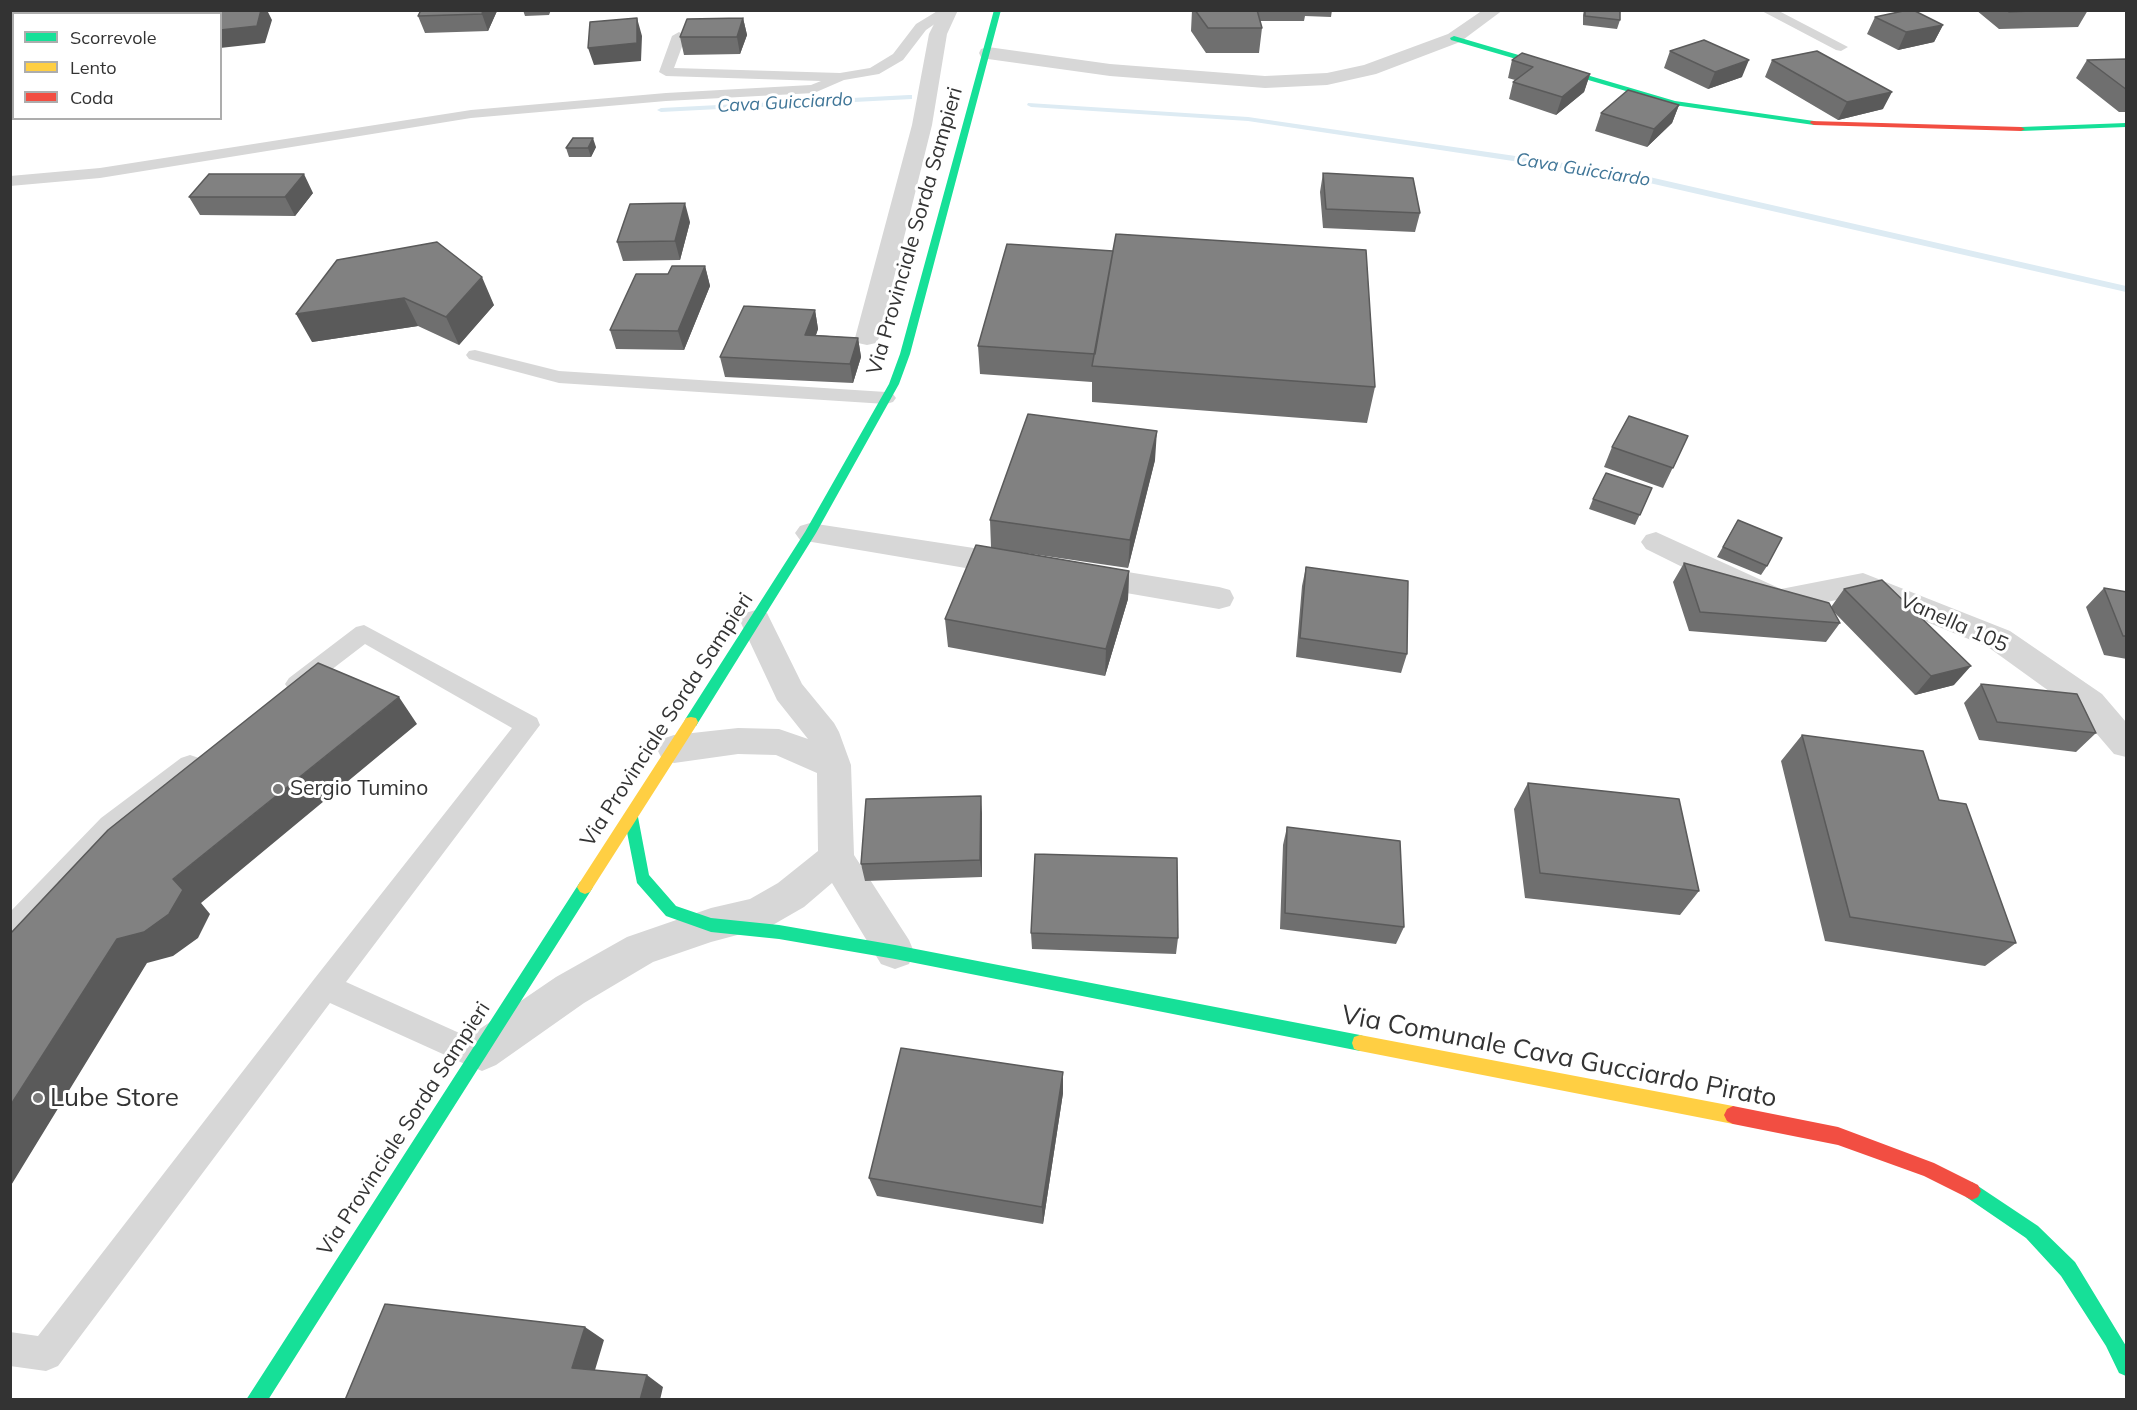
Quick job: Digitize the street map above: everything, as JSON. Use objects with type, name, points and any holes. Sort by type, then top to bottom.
[{"type":"street","points":[[867,338],[922,125],[938,34],[950,10]]},
{"type":"street","points":[[992,10],[998,11]]},
{"type":"street","points":[[988,53],[1110,69],[1265,82],[1327,79],[1369,70],[1454,38],[1495,10]]},
{"type":"street","name":"Via Provinciale Sorda Sampieri","points":[[256,1400],[756,621],[810,533],[886,398],[905,354],[998,11]]},
{"type":"street","points":[[1454,38],[1674,103],[1798,122],[2025,129],[2127,125]]},
{"type":"street","points":[[810,533],[1219,598]]},
{"type":"street","name":"Vanella 105","points":[[1656,542],[1778,601],[1863,584],[1999,639],[2090,703],[2127,744]]},
{"type":"street","points":[[756,621],[789,692],[822,732],[834,765],[836,858],[895,952]]},
{"type":"street","points":[[674,749],[738,741],[779,742],[834,765]]},
{"type":"street","points":[[631,817],[642,878],[671,911],[711,925]]},
{"type":"street","points":[[476,1055],[570,990],[641,949],[711,925],[758,914],[791,895],[836,858]]},
{"type":"street","name":"Via Comunale Cava Gucciardo Pirato","points":[[711,925],[779,932],[895,952],[1838,1136],[1928,1169],[1983,1197],[2032,1232],[2068,1269],[2113,1339],[2127,1366]]},
{"type":"lane","points":[[679,36],[666,72],[840,76],[874,71],[898,57],[921,27],[950,10]]},
{"type":"lane","points":[[1766,10],[1841,47]]},
{"type":"lane","points":[[10,182],[100,173],[471,114],[666,97],[814,89],[840,76]]},
{"type":"lane","points":[[475,355],[559,377],[886,398]]},
{"type":"lane","points":[[10,1349],[46,1354],[528,725],[364,633],[279,698]]},
{"type":"lane","points":[[10,931],[110,826],[213,748]]},
{"type":"lane","points":[[325,987],[476,1055]]},
{"type":"building","points":[[198,10],[261,10],[257,26],[222,30],[222,12],[198,12]]},
{"type":"building","points":[[421,10],[483,10],[482,14],[418,16]]},
{"type":"building","points":[[1195,10],[1257,10],[1262,28],[1208,28]]},
{"type":"building","points":[[1585,10],[1620,11],[1620,20],[1585,16]]},
{"type":"building","points":[[1913,10],[1943,25],[1906,32],[1875,17]]},
{"type":"building","points":[[2007,10],[2052,10],[2009,12]]},
{"type":"building","points":[[637,18],[637,43],[588,48],[590,22]]},
{"type":"building","points":[[743,18],[737,37],[680,37],[687,19]]},
{"type":"building","points":[[10,35],[12,35],[12,51],[10,51]]},
{"type":"building","points":[[1704,40],[1749,60],[1715,72],[1670,51]]},
{"type":"building","points":[[1817,51],[1892,92],[1847,102],[1772,60]]},
{"type":"building","points":[[1522,53],[1590,74],[1562,97],[1513,82],[1533,67],[1512,60]]},
{"type":"building","points":[[2127,59],[2127,90],[2087,60]]},
{"type":"building","points":[[1628,90],[1679,105],[1654,129],[1601,113]]},
{"type":"building","points":[[573,138],[593,138],[588,148],[566,148]]},
{"type":"building","points":[[1323,173],[1413,178],[1420,213],[1326,209]]},
{"type":"building","points":[[209,174],[304,174],[285,197],[189,197]]},
{"type":"building","points":[[685,203],[675,241],[617,242],[630,204]]},
{"type":"building","points":[[1116,234],[1366,250],[1375,387],[1092,366]]},
{"type":"building","points":[[437,242],[482,277],[446,317],[404,298],[296,314],[337,260]]},
{"type":"building","points":[[1007,244],[1113,251],[1095,354],[978,346]]},
{"type":"building","points":[[672,266],[705,266],[678,331],[610,330],[636,274],[668,274]]},
{"type":"building","points":[[744,306],[815,310],[805,335],[858,338],[850,364],[720,357]]},
{"type":"building","points":[[1028,414],[1157,431],[1130,540],[990,520]]},
{"type":"building","points":[[1629,416],[1688,436],[1673,468],[1612,447]]},
{"type":"building","points":[[1606,473],[1652,488],[1640,515],[1593,499]]},
{"type":"building","points":[[1738,520],[1782,538],[1767,566],[1723,547]]},
{"type":"building","points":[[976,545],[1129,571],[1106,649],[945,619]]},
{"type":"building","points":[[1684,563],[1829,603],[1840,623],[1700,612]]},
{"type":"building","points":[[1306,567],[1408,581],[1407,654],[1300,638]]},
{"type":"building","points":[[1882,580],[1971,666],[1931,676],[1844,589]]},
{"type":"building","points":[[2104,588],[2127,592],[2127,636],[2123,636]]},
{"type":"building","points":[[318,663],[399,697],[173,879],[183,890],[169,914],[144,932],[117,939],[10,1106],[10,934],[108,830]]},
{"type":"building","points":[[1981,684],[2077,694],[2096,733],[1997,722]]},
{"type":"building","points":[[1802,735],[1923,751],[1939,800],[1966,804],[2016,943],[1850,917]]},
{"type":"building","points":[[1528,783],[1679,799],[1699,891],[1540,873]]},
{"type":"building","points":[[981,796],[980,860],[861,864],[866,799]]},
{"type":"building","points":[[1287,827],[1400,841],[1404,927],[1285,913]]},
{"type":"building","points":[[1035,854],[1177,858],[1178,938],[1031,933]]},
{"type":"building","points":[[901,1048],[1063,1072],[1042,1207],[869,1178]]},
{"type":"building","points":[[385,1304],[585,1327],[572,1368],[647,1375],[640,1400],[345,1400]]},
{"type":"waterway","name":"Cava Guicciardo","points":[[661,110],[909,97]]},
{"type":"waterway","name":"Cava Guicciardo","points":[[1031,105],[1248,119],[1632,176],[2126,289]]},
{"type":"traffic: fast","points":[[691,722],[810,533],[894,384],[905,354],[998,10]]},
{"type":"traffic: fast","points":[[1454,38],[1674,103],[1814,123]]},
{"type":"traffic: fast","points":[[2021,129],[2126,125]]},
{"type":"traffic: fast","points":[[631,817],[642,878],[671,911],[711,925],[779,932],[895,952],[1360,1043]]},
{"type":"traffic: fast","points":[[256,1400],[585,887]]},
{"type":"traffic: fast","points":[[1972,1191],[2032,1232],[2068,1269],[2113,1339],[2126,1366]]},
{"type":"traffic: slow","points":[[585,887],[691,722]]},
{"type":"traffic: slow","points":[[1360,1043],[1733,1115]]},
{"type":"traffic: jam","points":[[1814,123],[2021,129]]},
{"type":"traffic: jam","points":[[1733,1115],[1838,1136],[1928,1169],[1972,1191]]},
{"type":"place","name":"Sergio Tumino","points":[[278,789]]},
{"type":"place","name":"Lube Store","points":[[38,1098]]}]
